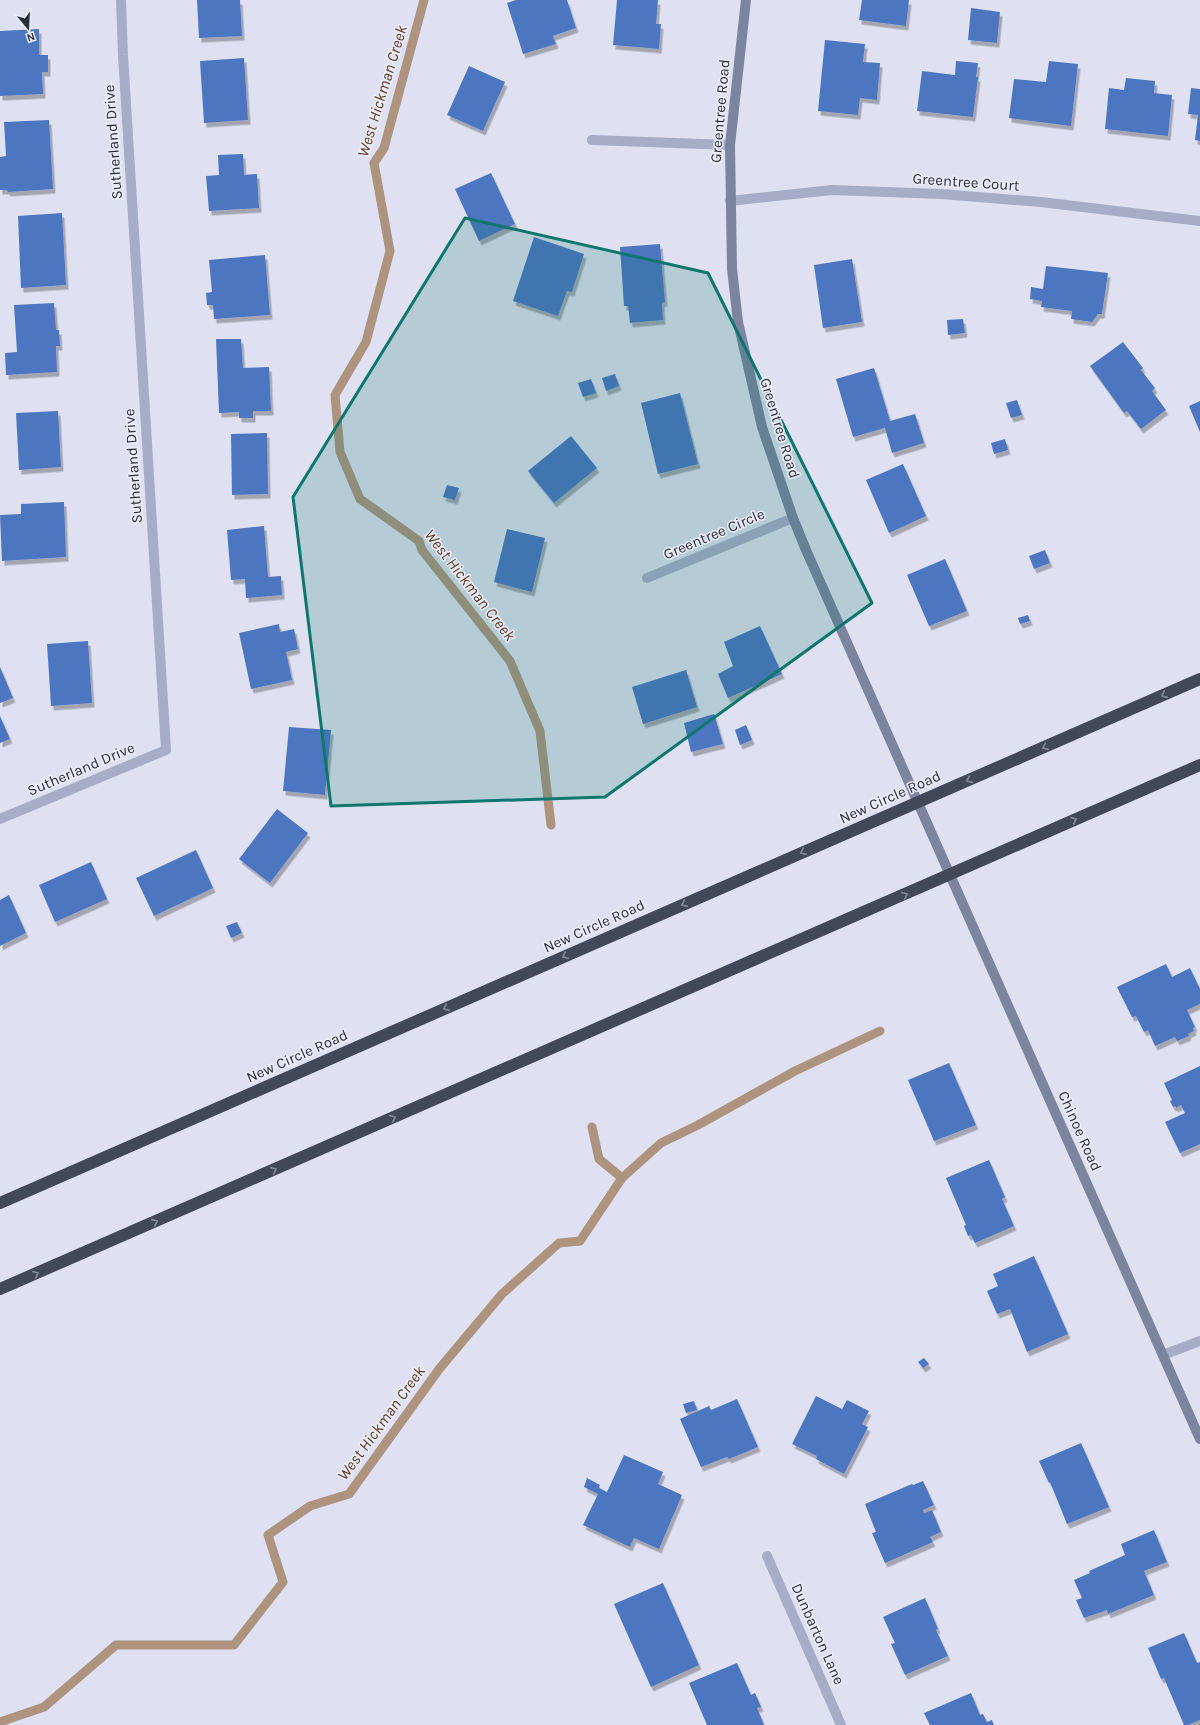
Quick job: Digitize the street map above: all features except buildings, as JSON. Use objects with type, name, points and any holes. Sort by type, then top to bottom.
[{"type":"highway","name":"New Circle Road","points":[[0,1203],[1200,679]]},
{"type":"highway","points":[[0,1289],[1200,765]]},
{"type":"street","name":"Sutherland Drive","points":[[0,819],[166,750],[123,55],[121,0]]},
{"type":"street","name":"Greentree Road","points":[[746,0],[730,145],[732,269],[738,322],[762,427],[793,518],[932,836]]},
{"type":"street","points":[[592,140],[730,145]]},
{"type":"street","name":"Greentree Court","points":[[730,200],[832,190],[941,194],[1041,202],[1200,221]]},
{"type":"street","name":"Greentree Circle","points":[[647,578],[793,518]]},
{"type":"street","name":"Chinoe Road","points":[[932,836],[1001,987],[1200,1439]]},
{"type":"street","points":[[1163,1355],[1200,1341]]},
{"type":"street","name":"Dunbarton Lane","points":[[767,1556],[841,1725]]},
{"type":"highlighted area","points":[[465,218],[708,273],[872,603],[605,797],[331,806],[293,497]]},
{"type":"waterway","name":"West Hickman Creek","points":[[424,0],[384,148],[374,163],[390,251],[366,342],[335,395],[340,452],[360,499],[419,541],[422,550],[510,661],[540,731],[551,825]]},
{"type":"waterway","points":[[622,1178],[661,1143],[698,1125],[795,1071],[880,1031]]},
{"type":"waterway","name":"West Hickman Creek","points":[[0,1722],[44,1707],[116,1645],[234,1645],[283,1582],[268,1535],[310,1506],[349,1494],[440,1368],[502,1294],[559,1243],[580,1241],[622,1178],[599,1159],[592,1127]]}]
